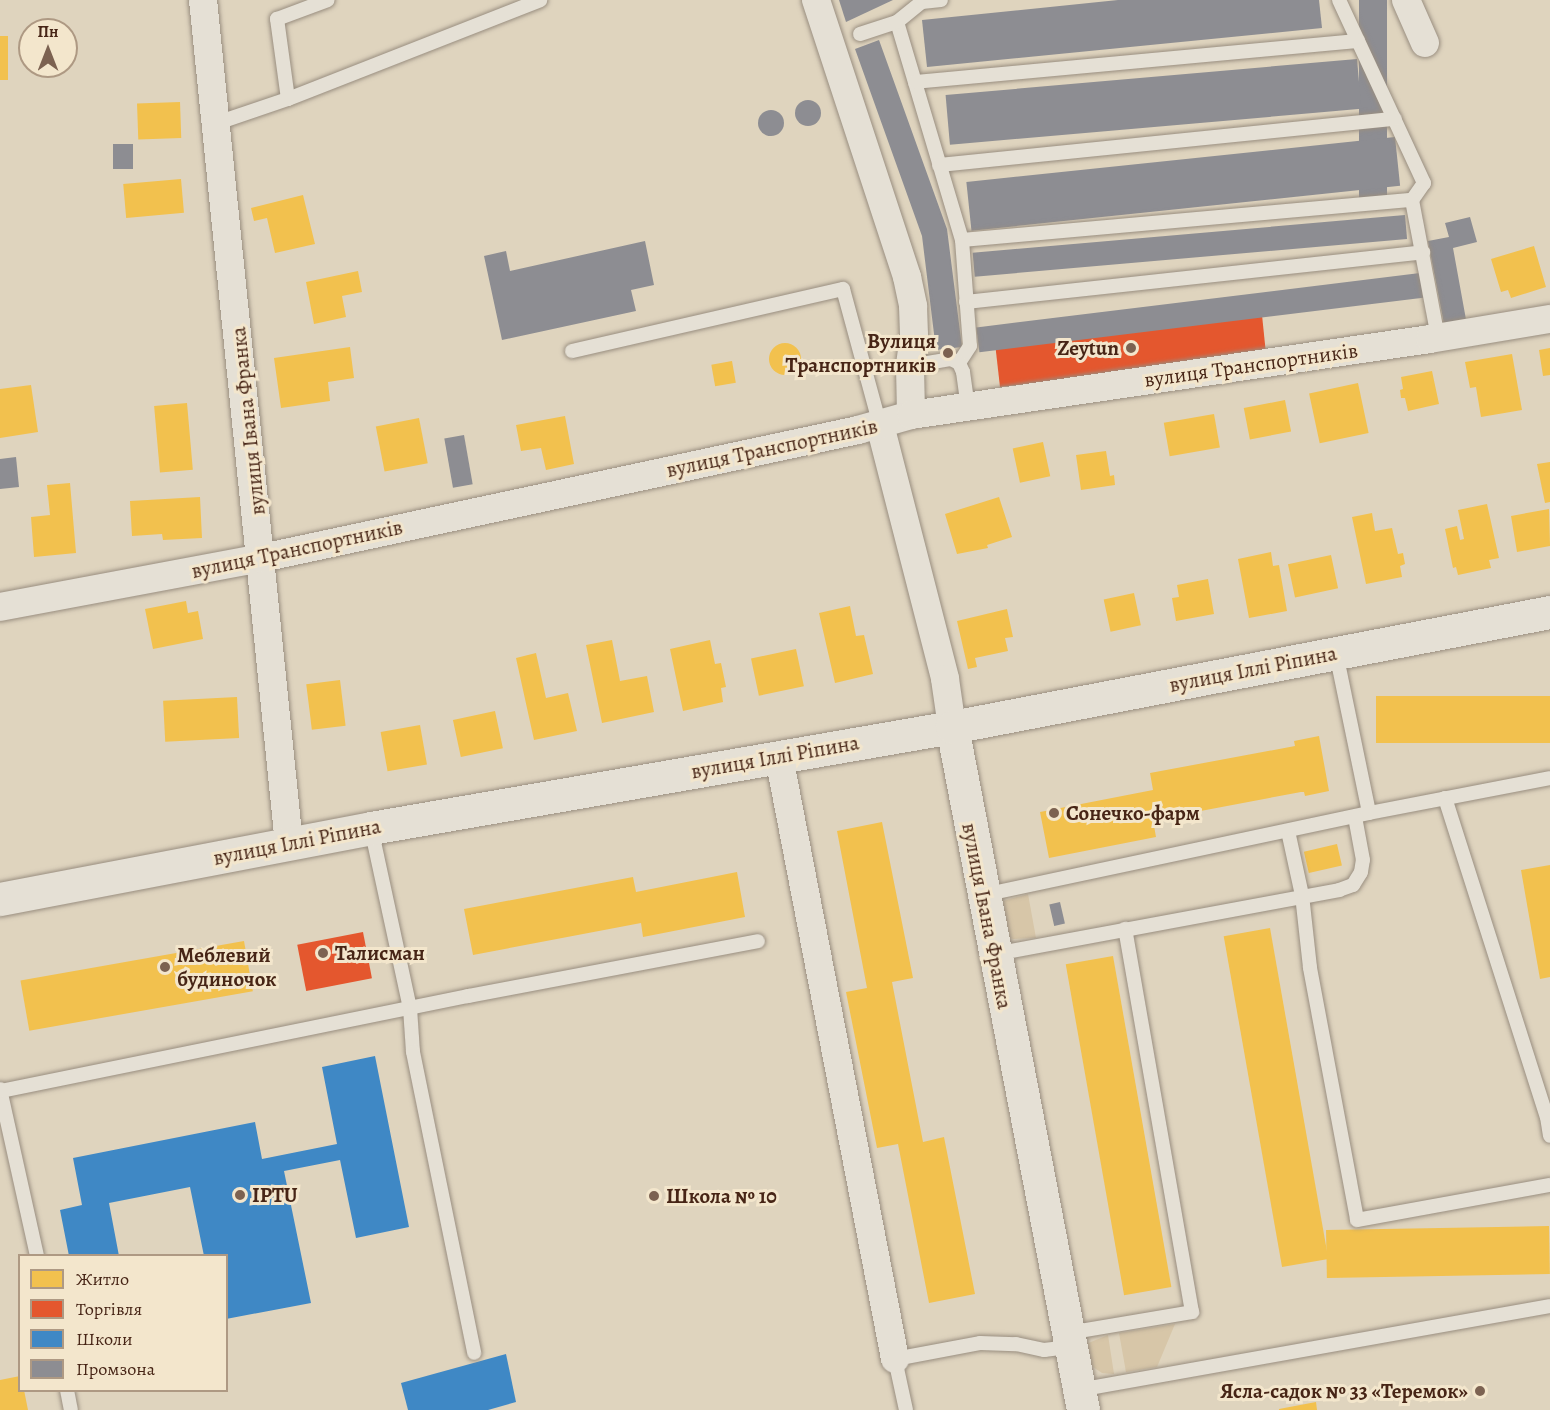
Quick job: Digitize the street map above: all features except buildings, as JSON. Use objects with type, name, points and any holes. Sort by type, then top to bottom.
[{"type":"main road","name":"вулиця Іллі Ріпина","points":[[0,899],[371,828],[952,727],[1550,612]]},
{"type":"main road","name":"вулиця Івана Франка","points":[[952,727],[1081,1400]]},
{"type":"street","name":"вулиця Івана Франка","points":[[203,0],[218,123],[289,843]]},
{"type":"street","points":[[816,0],[907,277],[913,316],[910,366],[911,415]]},
{"type":"street","points":[[1406,0],[1425,43]]},
{"type":"street","name":"вулиця Транспортників","points":[[0,607],[262,558],[880,425],[911,415],[1438,338],[1550,319]]},
{"type":"street","name":"вулиця Івана Франка","points":[[880,425],[945,679],[952,727]]},
{"type":"street","points":[[779,757],[896,1359]]},
{"type":"lane","points":[[288,99],[276,19],[328,0]]},
{"type":"lane","points":[[218,123],[288,99],[540,0]]},
{"type":"lane","points":[[860,34],[897,22],[921,2],[941,0]]},
{"type":"lane","points":[[1339,0],[1424,183],[1412,200],[1438,338]]},
{"type":"lane","points":[[897,22],[962,240],[970,346],[958,363]]},
{"type":"lane","points":[[915,82],[1358,41]]},
{"type":"lane","points":[[939,165],[1395,119]]},
{"type":"lane","points":[[962,240],[1412,200]]},
{"type":"lane","points":[[966,302],[1423,252]]},
{"type":"lane","points":[[572,351],[843,289],[880,425]]},
{"type":"lane","points":[[910,366],[951,359],[958,363],[963,372],[968,406]]},
{"type":"lane","points":[[994,955],[1302,895],[1339,890],[1353,885],[1363,860],[1362,815],[1336,653]]},
{"type":"lane","points":[[983,895],[1550,778]]},
{"type":"lane","points":[[1445,798],[1547,1117],[1550,1136]]},
{"type":"lane","points":[[371,828],[410,1008],[413,1052],[474,1353]]},
{"type":"lane","points":[[1288,831],[1302,895],[1310,968],[1356,1220],[1550,1185]]},
{"type":"lane","points":[[906,1410],[896,1359],[980,1343],[1016,1344],[1044,1350],[1069,1340],[1192,1312],[1125,929]]},
{"type":"lane","points":[[37,1254],[0,1090],[758,941]]},
{"type":"lane","points":[[1081,1400],[1550,1306]]},
{"type":"lane","points":[[67,1392],[71,1410]]},
{"type":"shaded area","points":[[1028,894],[1036,938],[1007,937],[1000,902]]},
{"type":"shaded area","points":[[1175,1324],[1157,1367],[1126,1372],[1119,1333]]},
{"type":"shaded area","points":[[1108,1335],[1114,1374],[1102,1373],[1090,1365],[1086,1344]]},
{"type":"place","name":"Zeytun","points":[[1131,348]]},
{"type":"place","name":"Вулиця Транспортників","points":[[948,353]]},
{"type":"place","name":"Сонечко-фарм","points":[[1054,813]]},
{"type":"place","name":"Талисман","points":[[323,953]]},
{"type":"place","name":"Меблевий будиночок","points":[[165,967]]},
{"type":"place","name":"IPTU","points":[[240,1195]]},
{"type":"place","name":"Школа № 10","points":[[654,1196]]},
{"type":"place","name":"Ясла-садок № 33 «Теремок»","points":[[1480,1391]]}]
